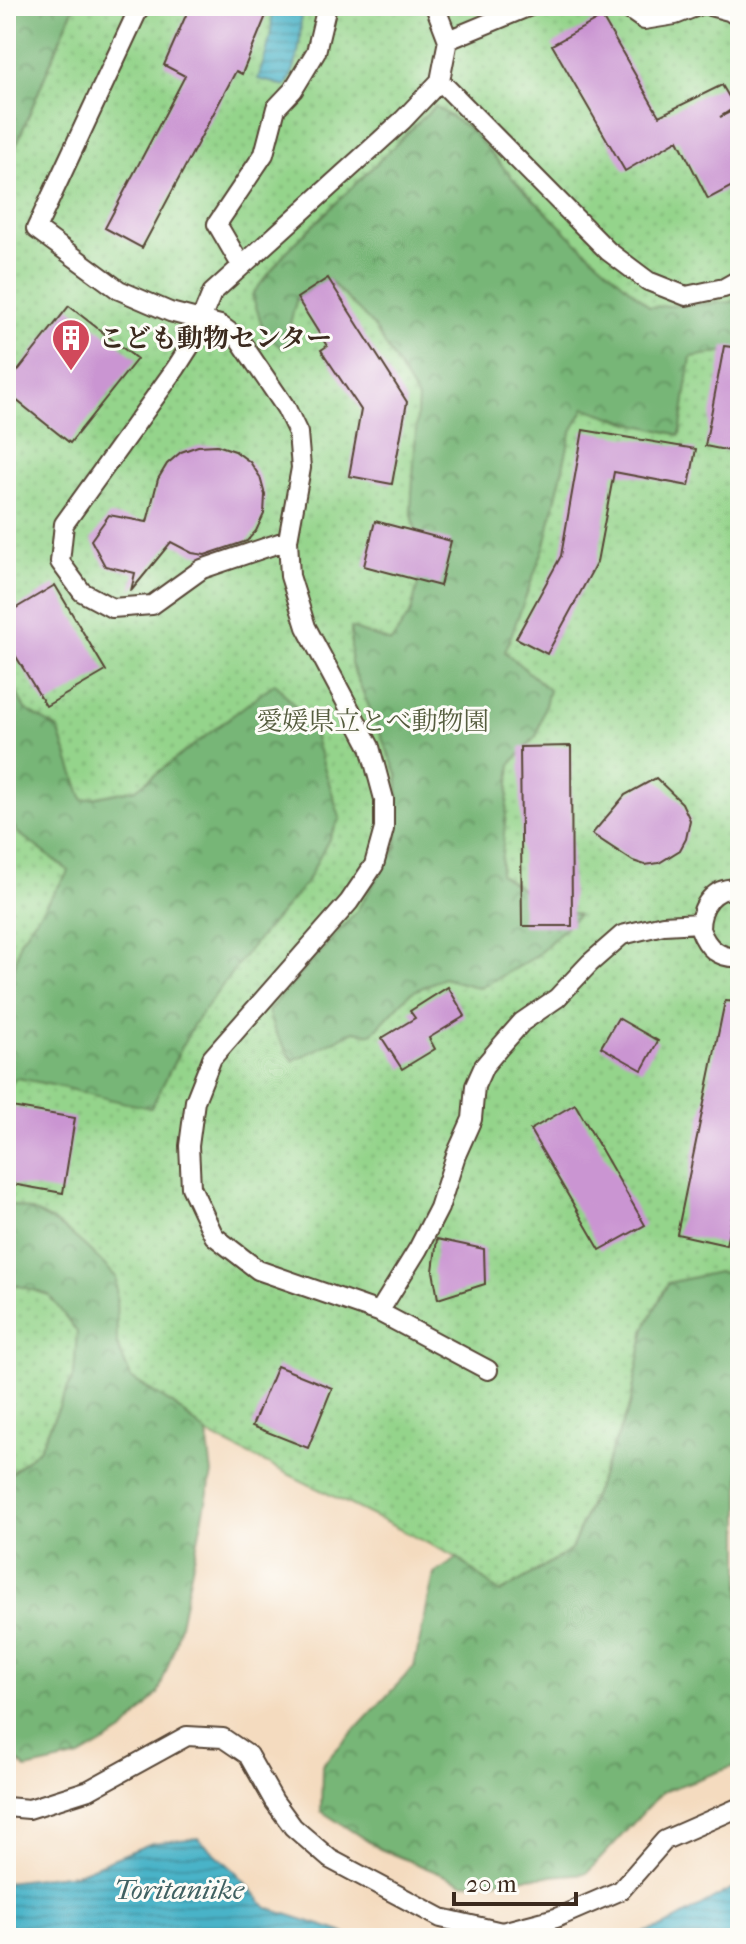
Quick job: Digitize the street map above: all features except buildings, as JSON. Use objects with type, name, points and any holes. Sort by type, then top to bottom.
[{"type":"lane","points":[[140,6],[36,229],[119,290],[170,312],[220,325],[239,339],[286,408],[298,433],[301,468],[288,540],[290,576],[306,627],[370,747],[384,799],[384,829],[374,865],[349,902],[212,1058],[195,1101],[189,1146],[191,1187],[214,1236],[258,1270],[379,1312],[488,1370]]},
{"type":"lane","points":[[241,265],[217,224],[264,154],[276,108],[293,90],[316,52],[327,6]]},
{"type":"lane","points":[[288,540],[202,569],[152,605],[112,608],[82,592],[60,562],[64,524],[176,368],[212,293],[403,120],[440,81],[448,40],[435,6]]},
{"type":"lane","points":[[448,40],[530,6]]},
{"type":"lane","points":[[624,6],[644,20],[675,15],[698,6]]},
{"type":"lane","points":[[710,6],[729,11],[740,18]]},
{"type":"lane","points":[[440,81],[608,251],[648,281],[686,296],[724,288],[740,279]]},
{"type":"lane","points":[[740,889],[722,891],[712,897],[704,906],[700,923],[704,940],[711,949],[722,956],[740,957]]},
{"type":"lane","points":[[379,1312],[439,1208],[456,1155],[472,1119],[475,1086],[484,1066],[522,1022],[557,998],[622,935],[663,925],[700,923]]},
{"type":"lane","points":[[6,1807],[29,1809],[89,1790],[187,1736],[223,1738],[248,1755],[293,1827],[330,1859],[441,1918],[502,1932],[556,1918],[621,1890],[665,1840],[740,1807]]},
{"type":"green space","points":[[6,6],[74,6],[6,170]]},
{"type":"green space","name":"愛媛県立とべ動物園","points":[[74,6],[740,6],[740,1275],[718,1272],[645,1328],[630,1406],[571,1550],[500,1593],[458,1558],[207,1434],[174,1405],[74,1375],[40,1448],[6,1478],[6,170]]},
{"type":"green space","points":[[435,106],[472,131],[514,180],[571,237],[650,307],[732,302],[740,298],[740,352],[733,350],[691,357],[680,435],[585,408],[571,433],[545,545],[505,652],[549,690],[537,735],[511,764],[500,874],[536,899],[578,915],[535,957],[480,988],[443,978],[410,993],[372,1034],[354,1031],[293,1061],[274,1030],[268,1011],[356,912],[397,846],[398,776],[351,664],[351,628],[391,642],[411,612],[423,564],[411,510],[418,399],[373,325],[328,279],[297,298],[283,349],[265,334],[252,295],[286,252]]},
{"type":"green space","points":[[6,672],[25,709],[58,729],[83,800],[136,789],[275,683],[311,725],[340,818],[306,883],[247,952],[193,1025],[151,1108],[16,1078],[6,1090],[6,1008],[20,941],[69,871],[17,832],[6,814]]},
{"type":"green space","points":[[6,1204],[38,1213],[53,1221],[80,1241],[116,1277],[117,1344],[131,1378],[174,1405],[207,1434],[212,1474],[176,1643],[158,1694],[123,1732],[80,1757],[26,1769],[6,1749],[6,1478],[40,1448],[74,1375],[77,1332],[49,1295],[6,1282]]},
{"type":"green space","points":[[718,1272],[740,1275],[740,1764],[662,1792],[587,1873],[463,1883],[380,1849],[321,1811],[322,1765],[414,1667],[434,1574],[458,1558],[500,1593],[571,1550],[630,1406],[645,1328],[668,1283]]},
{"type":"water","points":[[270,6],[300,6],[299,47],[286,86],[258,79],[271,34]]},
{"type":"water","name":"Toritaniike","points":[[198,1838],[236,1872],[267,1908],[342,1932],[350,1938],[6,1938],[6,1882],[75,1874],[152,1843]]},
{"type":"water","points":[[740,1884],[740,1938],[624,1938],[663,1927]]},
{"type":"place","name":"こども動物センター","points":[[71,372]]}]
